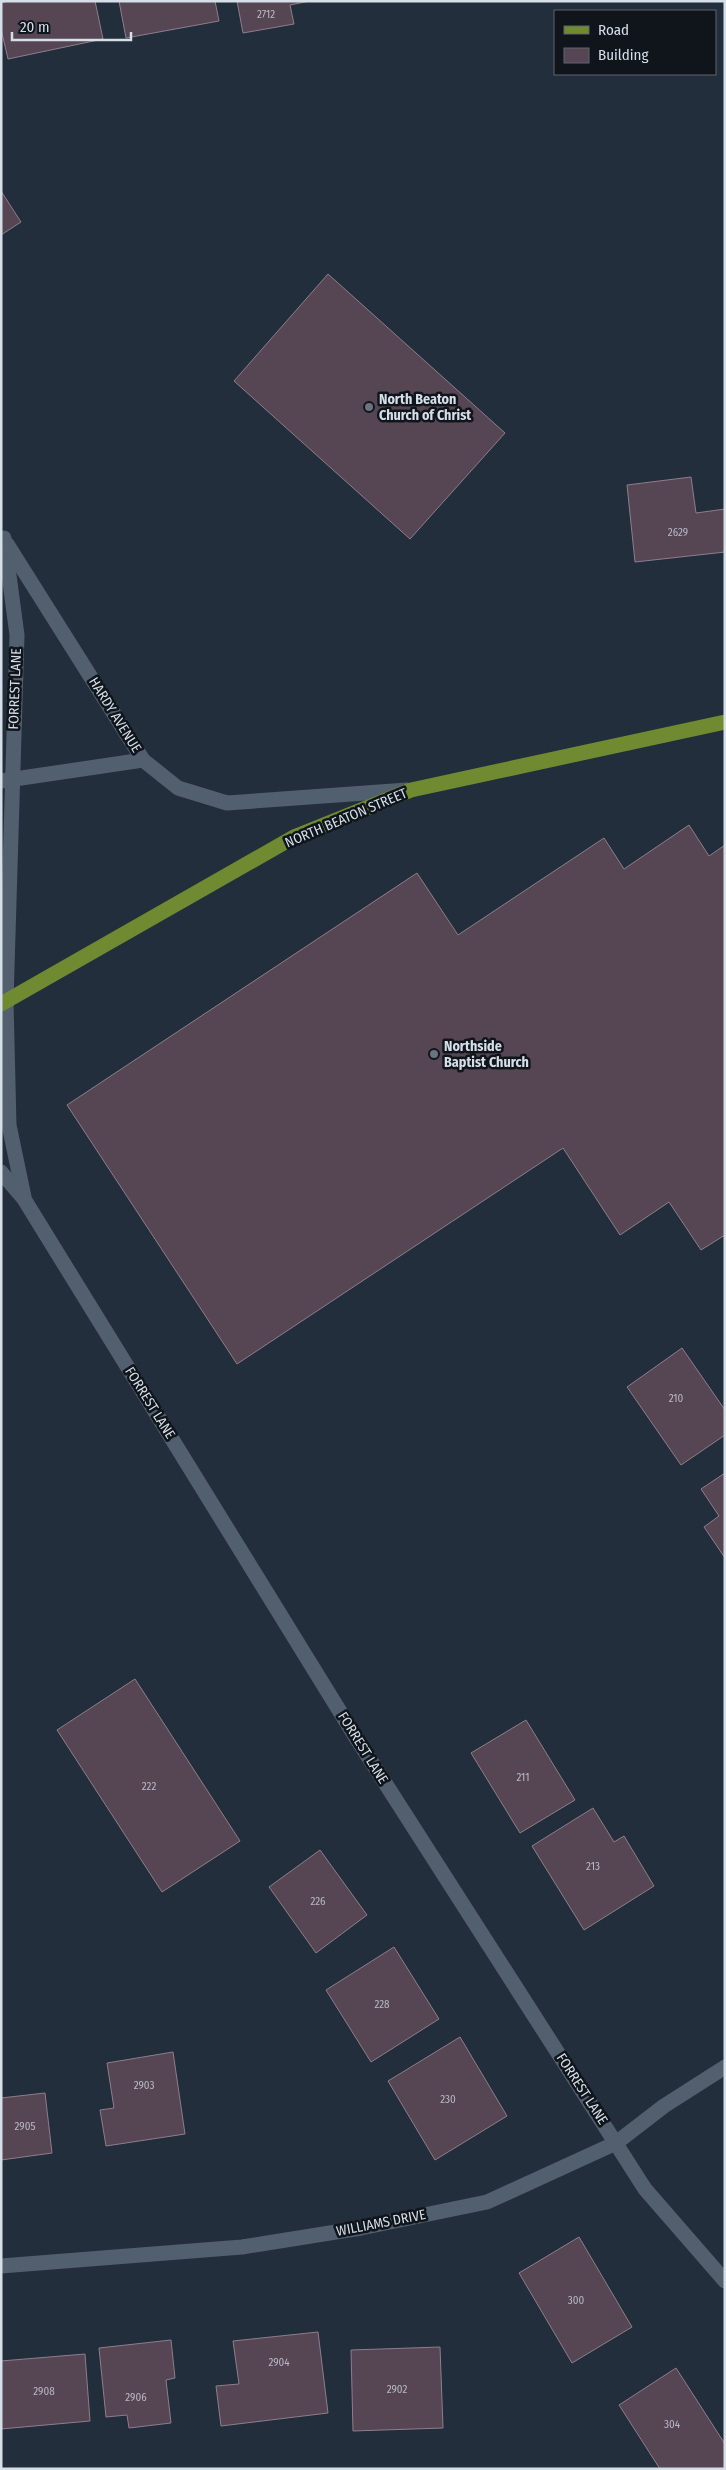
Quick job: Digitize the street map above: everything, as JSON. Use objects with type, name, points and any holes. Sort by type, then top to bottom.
[{"type":"main road","name":"NORTH BEATON STREET","points":[[4,1003],[294,837],[411,790],[725,722]]},
{"type":"street","name":"HARDY AVENUE","points":[[3,536],[143,760],[178,788],[227,803],[411,790]]},
{"type":"street","name":"FORREST LANE","points":[[3,536],[17,635],[7,780],[4,1003],[9,1124],[24,1199]]},
{"type":"street","points":[[7,780],[143,760]]},
{"type":"street","name":"FORREST LANE","points":[[1,1172],[24,1199],[355,1736],[645,2189],[725,2281]]},
{"type":"street","name":"WILLIAMS DRIVE","points":[[1,2266],[242,2247],[361,2228],[487,2202],[616,2143],[664,2106],[725,2068]]},
{"type":"building","points":[[9,1],[95,1],[103,39],[8,59],[1,29],[1,3]]},
{"type":"building","points":[[119,1],[215,1],[219,21],[126,38]]},
{"type":"building","points":[[237,1],[310,1],[290,5],[294,24],[243,33]]},
{"type":"building","points":[[1,191],[21,222],[1,235]]},
{"type":"building","name":"North Beaton Church of Christ","points":[[328,274],[505,433],[410,539],[234,381]]},
{"type":"building","points":[[691,477],[696,513],[725,509],[725,552],[635,562],[627,485]]},
{"type":"building","name":"Northside Baptist Church","points":[[689,825],[709,856],[725,845],[725,1235],[701,1250],[669,1202],[620,1235],[563,1148],[237,1364],[67,1105],[417,873],[458,935],[604,838],[624,869]]},
{"type":"building","points":[[682,1348],[725,1410],[725,1435],[681,1465],[627,1387]]},
{"type":"building","points":[[725,1473],[725,1558],[704,1527],[719,1516],[701,1489]]},
{"type":"building","points":[[135,1679],[240,1841],[162,1892],[57,1730]]},
{"type":"building","points":[[526,1720],[575,1800],[520,1833],[471,1753]]},
{"type":"building","points":[[593,1808],[614,1842],[624,1836],[654,1886],[584,1930],[532,1846]]},
{"type":"building","points":[[320,1850],[367,1915],[316,1953],[269,1887]]},
{"type":"building","points":[[394,1947],[439,2019],[371,2062],[326,1990]]},
{"type":"building","points":[[460,2037],[507,2116],[435,2160],[388,2081]]},
{"type":"building","points":[[173,2052],[185,2134],[106,2146],[100,2110],[114,2108],[107,2063]]},
{"type":"building","points":[[45,2093],[52,2153],[1,2160],[1,2098]]},
{"type":"building","points":[[579,2237],[632,2327],[572,2363],[519,2273]]},
{"type":"building","points":[[318,2332],[328,2413],[221,2426],[216,2386],[239,2384],[233,2341]]},
{"type":"building","points":[[171,2340],[175,2378],[166,2380],[171,2423],[129,2428],[127,2415],[106,2417],[99,2348]]},
{"type":"building","points":[[440,2347],[443,2428],[353,2431],[351,2350]]},
{"type":"building","points":[[85,2354],[90,2421],[1,2429],[1,2361]]},
{"type":"building","points":[[676,2368],[725,2444],[725,2469],[660,2469],[619,2405]]},
{"type":"place","name":"North Beaton Church of Christ","points":[[369,407]]},
{"type":"place","name":"Northside Baptist Church","points":[[434,1054]]}]
